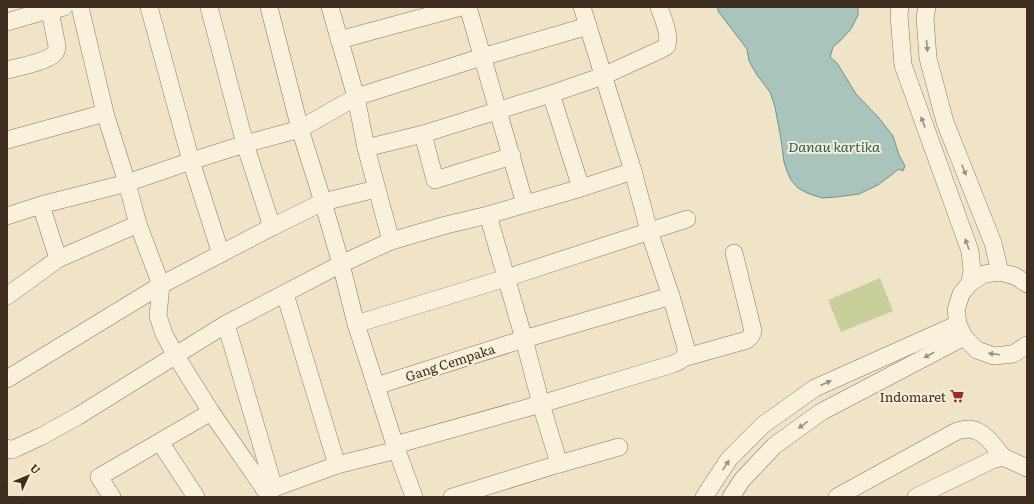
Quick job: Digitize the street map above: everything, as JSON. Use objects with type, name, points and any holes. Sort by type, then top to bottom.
[{"type":"street","points":[[80,7],[105,112],[138,224],[161,285],[158,316],[164,334],[211,412],[270,491]]},
{"type":"street","points":[[149,7],[191,161],[221,254]]},
{"type":"street","points":[[209,7],[245,144],[272,227]]},
{"type":"street","points":[[269,7],[300,129],[324,202],[342,264],[356,324],[414,497]]},
{"type":"street","points":[[330,7],[356,97],[366,148],[391,241]]},
{"type":"street","points":[[339,40],[461,7]]},
{"type":"street","points":[[468,7],[525,204]]},
{"type":"street","points":[[270,491],[337,465],[673,364],[679,362],[686,354],[686,348],[671,296],[649,231],[633,171],[582,7]]},
{"type":"street","points":[[366,148],[423,134],[551,94],[603,76],[667,46],[667,33],[659,7]]},
{"type":"street","points":[[900,7],[899,15],[903,65],[970,251],[972,270],[970,283]]},
{"type":"street","points":[[927,7],[924,18],[928,58],[945,122],[993,243],[1000,272]]},
{"type":"street","points":[[7,22],[49,9],[57,46],[54,54],[45,60],[7,70]]},
{"type":"street","points":[[7,216],[41,205],[127,183],[245,144],[300,129],[356,97],[588,26]]},
{"type":"street","points":[[551,94],[581,188]]},
{"type":"street","points":[[7,140],[105,112]]},
{"type":"street","points":[[423,134],[435,180],[512,156]]},
{"type":"street","points":[[7,448],[11,450],[16,448],[72,420],[226,324],[342,264],[391,241],[446,225],[488,215],[633,171]]},
{"type":"street","points":[[7,380],[161,285],[272,227],[324,202],[376,188]]},
{"type":"street","points":[[41,205],[58,259]]},
{"type":"street","points":[[488,215],[524,338],[558,464]]},
{"type":"street","points":[[356,324],[506,278],[687,219]]},
{"type":"street","points":[[7,296],[58,259],[138,224]]},
{"type":"street","points":[[683,358],[747,340],[751,336],[753,331],[734,253]]},
{"type":"street","points":[[1027,284],[1015,276],[1000,272],[984,274],[970,283],[961,294],[956,310],[961,330],[977,350],[994,356],[1013,354],[1027,345]]},
{"type":"street","points":[[285,294],[337,465]]},
{"type":"street","name":"Gang Cempaka","points":[[376,386],[524,338],[671,296]]},
{"type":"street","points":[[226,324],[270,491]]},
{"type":"street","points":[[704,497],[729,459],[763,425],[815,388],[961,330]]},
{"type":"street","points":[[731,497],[742,480],[774,446],[822,412],[961,330]]},
{"type":"street","points":[[112,497],[99,477],[211,412]]},
{"type":"street","points":[[837,497],[957,431],[970,430],[978,433],[990,440],[1003,457],[1027,468]]},
{"type":"street","points":[[160,442],[196,497]]},
{"type":"street","points":[[452,497],[558,464],[619,447]]},
{"type":"street","points":[[916,497],[992,460],[1003,457]]},
{"type":"green space","points":[[880,278],[893,311],[841,332],[828,300]]},
{"type":"water","name":"Danau kartika","points":[[718,7],[858,7],[858,15],[851,29],[833,47],[830,57],[837,63],[856,94],[879,118],[893,136],[899,155],[905,166],[903,171],[899,169],[878,185],[859,194],[822,198],[798,188],[791,180],[784,162],[775,107],[770,92],[757,75],[749,61],[747,49],[718,11]]},
{"type":"place","name":"Indomaret","points":[[957,396]]}]
